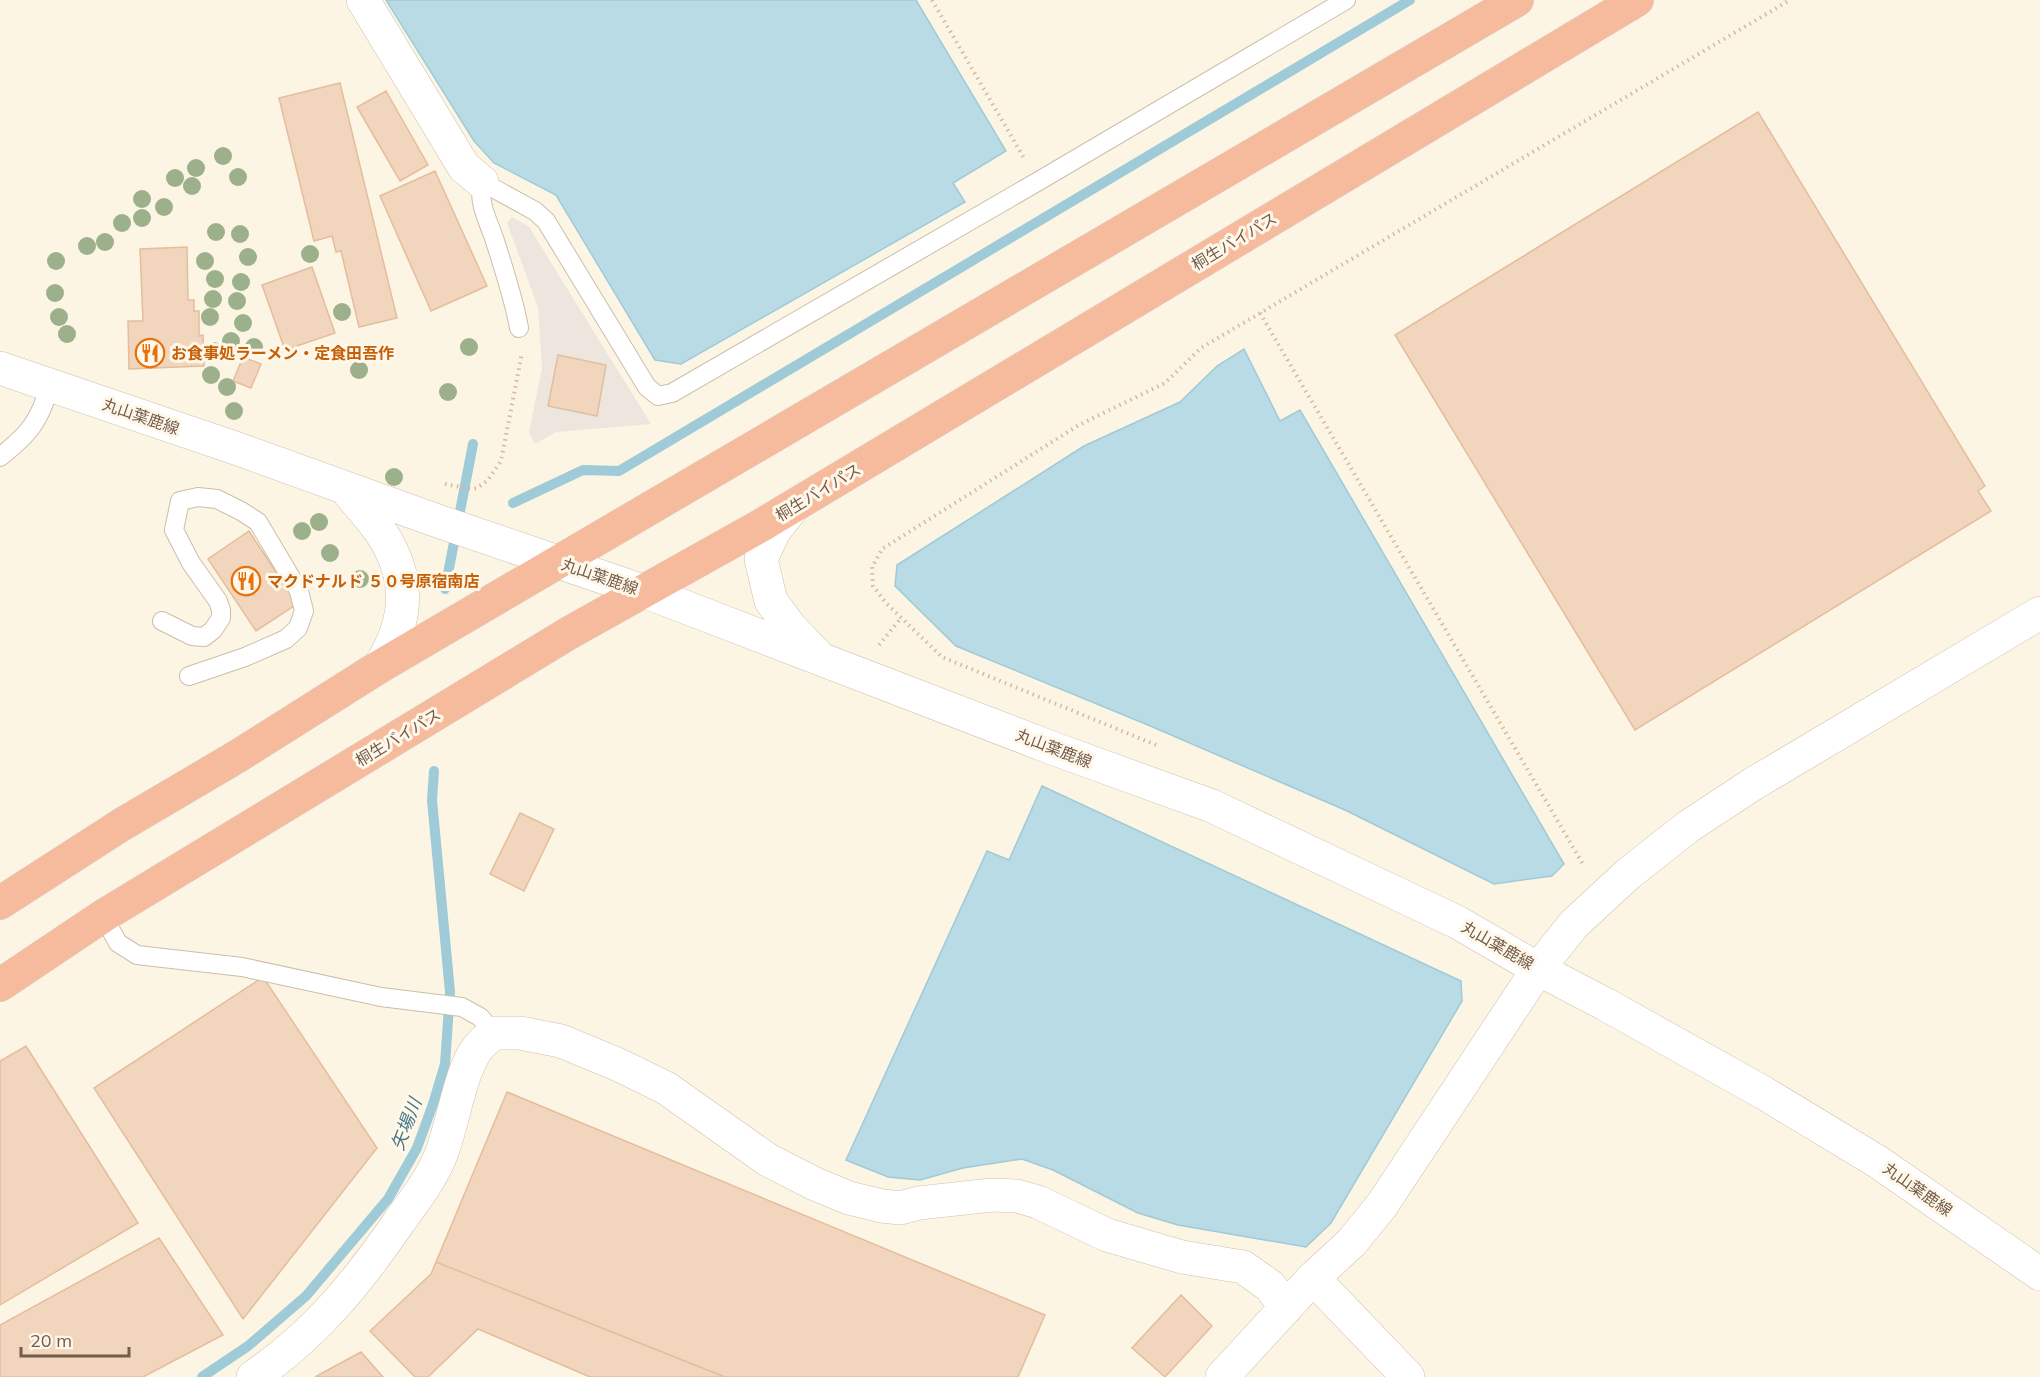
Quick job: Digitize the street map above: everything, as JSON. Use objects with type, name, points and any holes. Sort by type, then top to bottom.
[{"type":"highway","points":[[0,903],[121,825],[237,756],[379,666],[1517,0]]},
{"type":"highway","name":"桐生バイパス","points":[[0,985],[103,916],[569,633],[646,592],[793,507],[1637,0]]},
{"type":"street","points":[[363,0],[464,167],[482,182]]},
{"type":"street","name":"丸山葉鹿線","points":[[0,368],[646,592],[1052,748],[1212,806],[1457,922],[1755,1088],[1859,1150],[2040,1274]]},
{"type":"street","points":[[345,488],[393,552],[403,587],[404,602],[399,627],[390,652],[379,666]]},
{"type":"street","points":[[793,507],[774,531],[761,559],[765,584],[771,601],[791,628],[821,659]]},
{"type":"street","points":[[1222,1377],[1313,1278],[1352,1242],[1382,1205],[1538,969],[1574,924],[1628,874],[1689,826],[1753,784],[2040,613]]},
{"type":"street","points":[[253,1377],[313,1331],[346,1294],[414,1201],[428,1181],[440,1157],[464,1078],[477,1049],[494,1034],[520,1033],[561,1041],[619,1065],[666,1088],[768,1160],[849,1198],[900,1208],[919,1203],[992,1195],[1017,1196],[1038,1202],[1107,1235],[1182,1257],[1243,1267],[1270,1286],[1286,1308]]},
{"type":"street","points":[[1313,1278],[1408,1377]]},
{"type":"lane","points":[[519,328],[497,248],[483,212],[480,195],[482,182],[535,211],[546,222],[647,387],[658,396],[672,393],[1346,0]]},
{"type":"lane","points":[[0,457],[21,441],[36,422],[50,386]]},
{"type":"lane","points":[[162,621],[192,636],[204,637],[213,630],[221,618],[218,601],[191,563],[174,530],[180,501],[198,497],[218,499],[258,522],[299,591],[304,611],[298,628],[286,639],[189,676]]},
{"type":"lane","points":[[103,916],[118,943],[137,956],[242,967],[381,997],[462,1007],[480,1017],[494,1034]]},
{"type":"path","points":[[932,0],[1037,182]]},
{"type":"path","points":[[1161,748],[942,657],[885,603],[873,586],[872,567],[882,549],[1079,425],[1165,383],[1201,348],[1790,0]]},
{"type":"path","points":[[1260,313],[1585,868]]},
{"type":"path","points":[[418,514],[434,483],[477,488],[486,481],[501,462],[523,354],[519,328]]},
{"type":"path","points":[[877,647],[901,618]]},
{"type":"shaded area","points":[[512,217],[529,227],[651,424],[556,432],[535,444],[529,432],[542,368],[538,307],[507,223]]},
{"type":"water","points":[[386,0],[916,0],[1006,151],[953,183],[965,202],[681,364],[655,360],[556,195],[494,163],[474,141]]},
{"type":"water","points":[[1244,349],[1280,421],[1300,410],[1564,864],[1552,876],[1494,884],[1345,810],[956,646],[895,586],[897,565],[1084,446],[1180,402],[1217,366]]},
{"type":"water","points":[[1042,786],[1461,981],[1462,1001],[1331,1223],[1306,1247],[1178,1225],[1138,1213],[1053,1170],[1022,1159],[963,1168],[920,1180],[888,1177],[846,1160],[987,851],[1009,860]]},
{"type":"building","points":[[340,83],[397,318],[359,327],[341,251],[336,252],[332,236],[314,241],[279,98]]},
{"type":"building","points":[[386,91],[428,165],[400,181],[357,107]]},
{"type":"building","points":[[1758,112],[1985,486],[1978,491],[1991,511],[1635,730],[1395,335]]},
{"type":"building","points":[[435,171],[487,286],[431,311],[380,196]]},
{"type":"building","points":[[187,247],[188,300],[194,300],[194,311],[199,311],[199,336],[203,335],[204,366],[129,369],[128,321],[143,321],[140,249]]},
{"type":"building","points":[[312,267],[335,333],[285,350],[262,285]]},
{"type":"building","points":[[558,355],[606,365],[597,416],[548,406]]},
{"type":"building","points":[[243,357],[261,364],[251,388],[233,381]]},
{"type":"building","points":[[249,531],[297,604],[256,631],[208,559]]},
{"type":"building","points":[[520,813],[554,829],[524,891],[490,874]]},
{"type":"building","points":[[263,977],[377,1148],[243,1319],[94,1088]]},
{"type":"building","points":[[26,1046],[138,1223],[0,1305],[0,1061]]},
{"type":"building","points":[[507,1092],[1045,1315],[1018,1377],[725,1377],[436,1262]]},
{"type":"building","points":[[159,1238],[223,1335],[143,1377],[0,1377],[0,1325]]},
{"type":"building","points":[[436,1262],[725,1377],[590,1377],[478,1329],[428,1377],[415,1377],[370,1331],[431,1274]]},
{"type":"building","points":[[1181,1295],[1212,1326],[1165,1377],[1132,1348]]},
{"type":"building","points":[[361,1352],[383,1377],[315,1377]]},
{"type":"waterway","points":[[513,503],[583,470],[619,471],[1410,0]]},
{"type":"waterway","points":[[445,589],[473,444]]},
{"type":"waterway","name":"矢場川","points":[[202,1377],[248,1346],[306,1296],[388,1199],[417,1148],[445,1064],[450,992],[432,800],[434,771]]},
{"type":"place","name":"お食事処ラーメン・定食田吾作","points":[[150,353]]},
{"type":"place","name":"マクドナルド ５０号原宿南店","points":[[246,581]]}]
